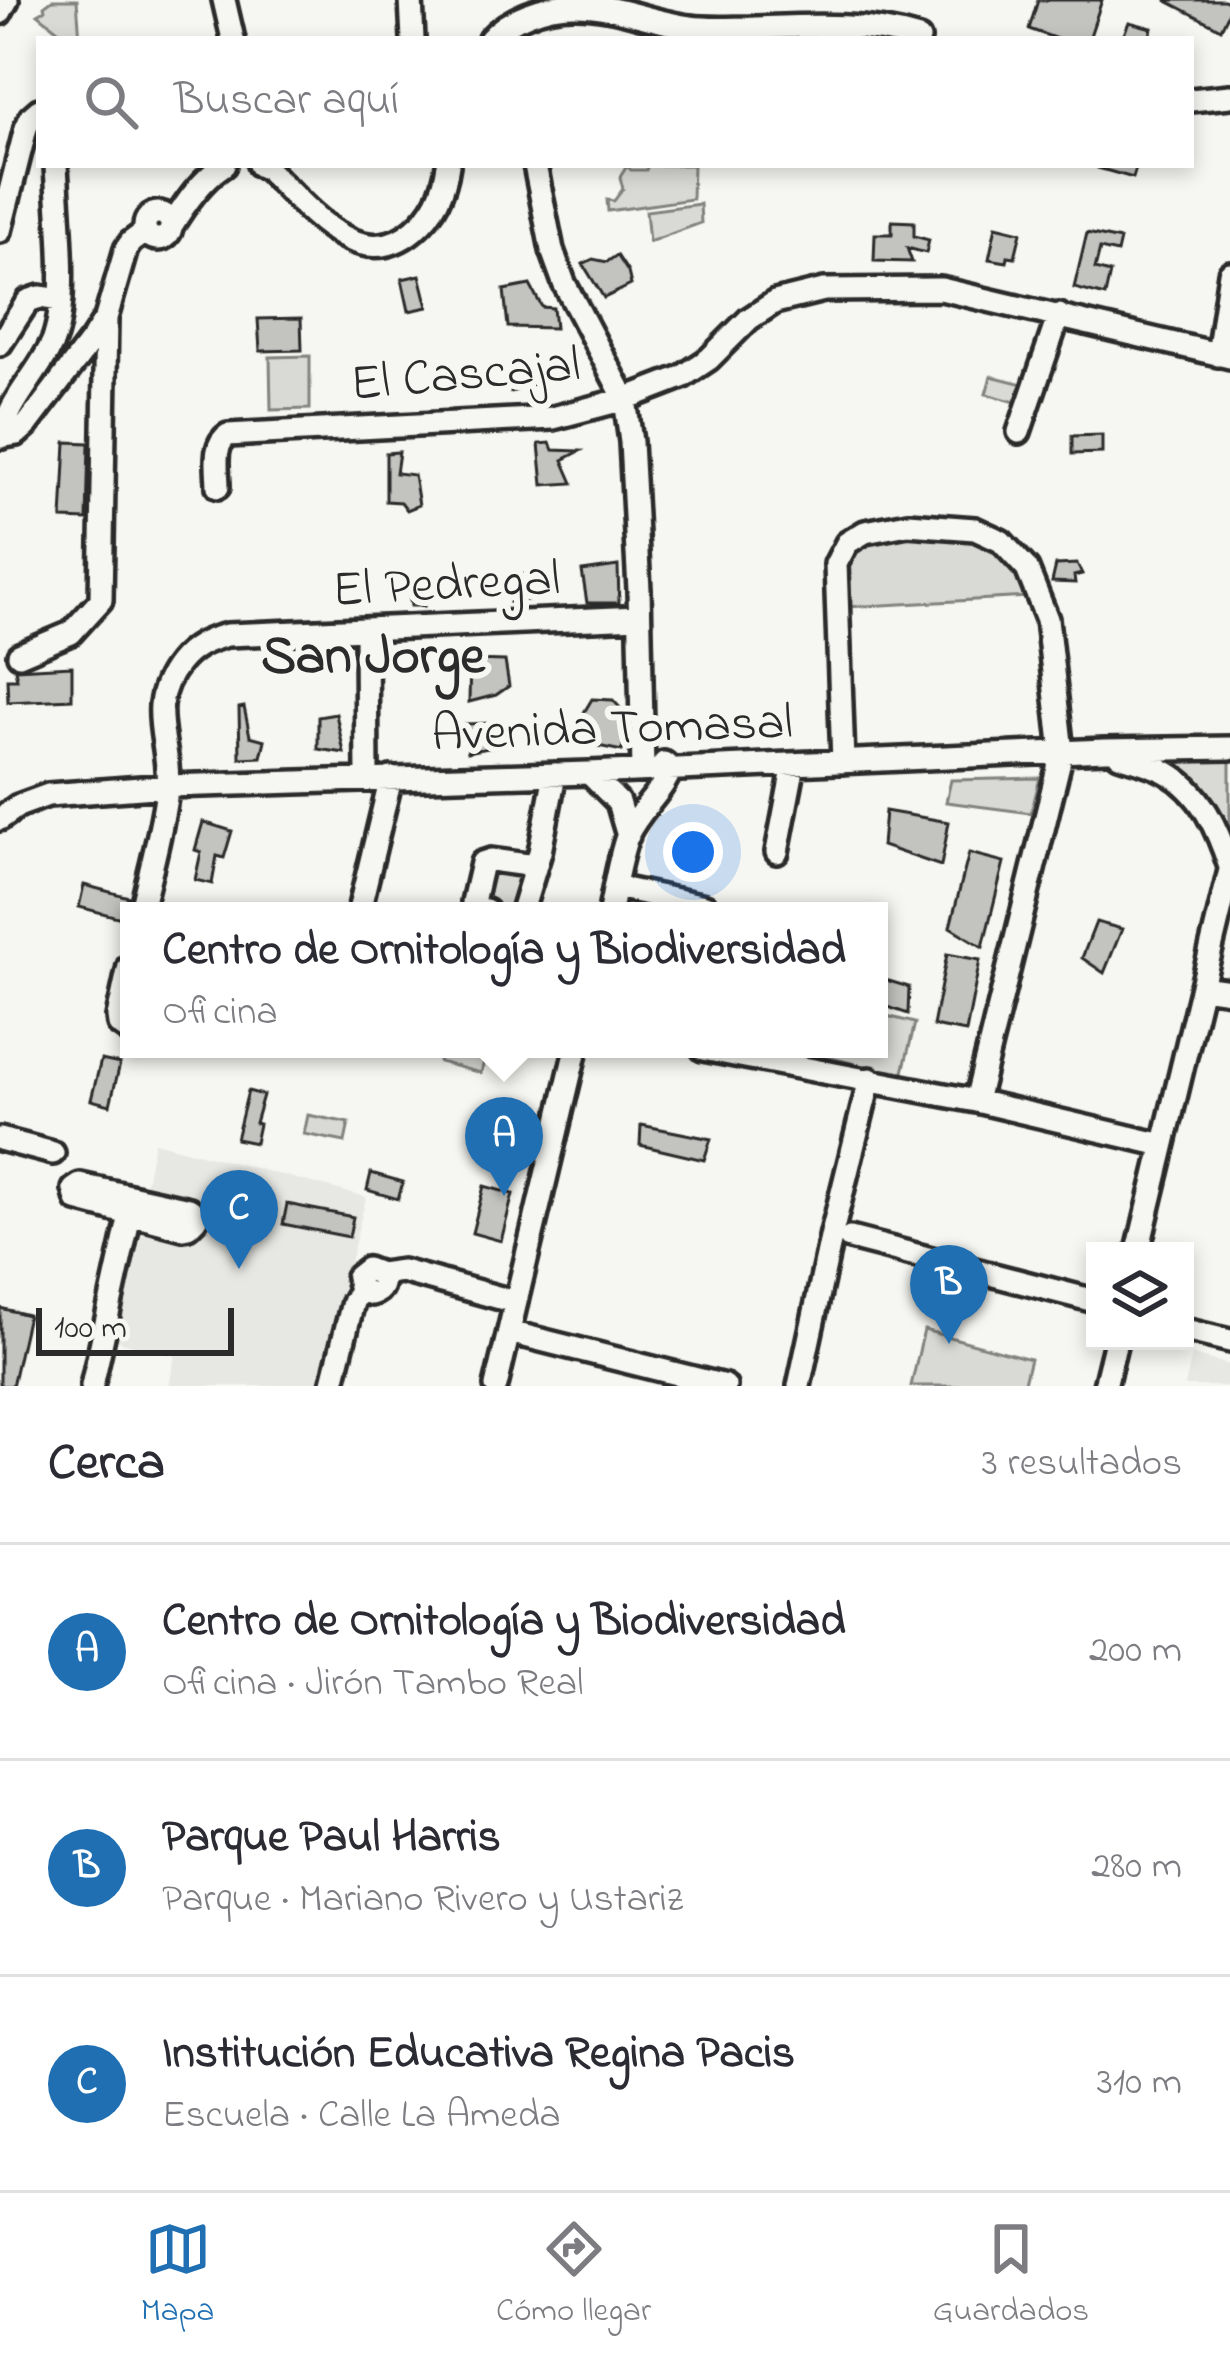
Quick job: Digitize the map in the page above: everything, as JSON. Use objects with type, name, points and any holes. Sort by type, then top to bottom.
[{"type":"street","points":[[0,13],[8,0]]},
{"type":"street","points":[[224,0],[232,36]]},
{"type":"street","points":[[410,0],[413,36]]},
{"type":"street","points":[[493,36],[534,12],[570,4],[612,4],[691,28],[821,26],[856,34]]},
{"type":"street","points":[[1194,100],[1230,96]]},
{"type":"street","points":[[0,231],[26,128],[36,113]]},
{"type":"street","points":[[56,168],[61,315],[52,344],[1,437],[17,434],[28,425],[106,318]]},
{"type":"street","points":[[19,655],[71,633],[101,600],[106,318],[126,249],[146,231],[148,218],[166,219],[219,168]]},
{"type":"street","points":[[265,168],[331,230],[371,247],[390,244],[424,222],[438,203],[447,168]]},
{"type":"street","points":[[536,168],[551,250],[626,399],[643,770]]},
{"type":"street","points":[[1224,356],[1230,273]]},
{"type":"street","name":"El Cascajal","points":[[218,487],[218,446],[228,435],[553,418],[626,399],[682,377],[775,302],[824,290],[940,289],[1224,356]]},
{"type":"street","points":[[0,344],[28,301],[40,297],[61,300]]},
{"type":"street","points":[[1019,431],[1059,315]]},
{"type":"street","points":[[843,762],[836,564],[847,543],[865,532],[908,524],[975,529],[1000,541],[1027,569],[1047,619],[1061,752],[976,1101]]},
{"type":"street","name":"El Pedregal","points":[[168,786],[160,700],[164,684],[189,651],[210,639],[227,634],[639,617]]},
{"type":"street","points":[[366,631],[368,778]]},
{"type":"street","points":[[612,902],[628,836],[671,769],[642,742]]},
{"type":"street","name":"Avenida Tomasal","points":[[1,816],[48,795],[168,786],[1230,748]]},
{"type":"street","points":[[1105,750],[1166,772],[1193,794],[1220,835],[1230,868],[1140,1242]]},
{"type":"street","points":[[777,851],[794,764]]},
{"type":"street","points":[[589,773],[618,802],[628,836]]},
{"type":"street","points":[[525,902],[555,774]]},
{"type":"street","points":[[361,902],[392,778]]},
{"type":"street","points":[[143,902],[168,786]]},
{"type":"street","points":[[473,902],[485,860],[535,866]]},
{"type":"street","points":[[615,887],[686,902]]},
{"type":"street","points":[[1202,987],[1230,991]]},
{"type":"street","points":[[496,1386],[574,1058]]},
{"type":"street","points":[[753,1058],[976,1101],[1163,1145]]},
{"type":"street","points":[[799,1386],[869,1079]]},
{"type":"street","points":[[0,1139],[53,1153]]},
{"type":"street","points":[[80,1185],[189,1209],[196,1219],[183,1228],[130,1215],[76,1201],[74,1189],[80,1185]]},
{"type":"street","points":[[92,1386],[130,1215]]},
{"type":"street","points":[[850,1238],[1086,1299]]},
{"type":"street","points":[[332,1386],[353,1302],[360,1290],[372,1294],[380,1290],[380,1274],[402,1271],[515,1302]]},
{"type":"street","points":[[509,1332],[725,1386]]},
{"type":"street","points":[[1194,1332],[1230,1341]]},
{"type":"street","points":[[1105,1386],[1114,1350]]},
{"type":"shaded area","points":[[52,0],[77,0],[80,36],[65,36],[38,14]]},
{"type":"shaded area","points":[[626,168],[693,168],[692,199],[608,211],[607,200],[614,201],[623,189],[620,177]]},
{"type":"shaded area","points":[[700,204],[701,223],[649,242],[646,211]]},
{"type":"shaded area","points":[[310,356],[310,409],[271,410],[270,357]]},
{"type":"shaded area","points":[[991,376],[1023,384],[1019,403],[986,394]]},
{"type":"shaded area","points":[[885,533],[982,536],[1013,562],[1028,597],[847,607],[850,562]]},
{"type":"shaded area","points":[[1230,756],[1230,827],[1176,768],[1182,757]]},
{"type":"shaded area","points":[[1040,778],[1031,813],[946,802],[951,780]]},
{"type":"shaded area","points":[[487,864],[525,872],[519,902],[480,902]]},
{"type":"shaded area","points":[[888,1016],[915,1023],[902,1076],[832,1058],[888,1058]]},
{"type":"shaded area","points":[[440,1058],[485,1058],[481,1073],[439,1062]]},
{"type":"shaded area","points":[[308,1115],[349,1123],[345,1142],[304,1134]]},
{"type":"shaded area","points":[[154,1142],[366,1197],[320,1386],[169,1386],[175,1356],[115,1340]]},
{"type":"shaded area","points":[[924,1330],[1030,1359],[1023,1386],[911,1386]]},
{"type":"shaded area","points":[[1192,1355],[1230,1365],[1228,1386],[1185,1386]]},
{"type":"building","points":[[1038,0],[1102,0],[1090,36],[1049,36],[1029,29]]},
{"type":"building","points":[[1165,0],[1224,0],[1230,3],[1230,10],[1221,29]]},
{"type":"building","points":[[1129,22],[1152,28],[1150,36],[1123,36]]},
{"type":"building","points":[[1098,168],[1136,168],[1133,178]]},
{"type":"building","points":[[892,221],[914,222],[914,236],[929,240],[926,253],[907,248],[912,262],[874,261],[875,234],[892,234]]},
{"type":"building","points":[[996,226],[1021,232],[1015,257],[1008,256],[1007,262],[989,259]]},
{"type":"building","points":[[1087,233],[1120,240],[1117,253],[1100,249],[1095,269],[1110,273],[1105,296],[1074,288]]},
{"type":"building","points":[[617,255],[631,285],[604,298],[583,264],[593,259],[607,262]]},
{"type":"building","points":[[420,275],[428,307],[409,311],[402,279]]},
{"type":"building","points":[[530,285],[542,307],[553,308],[555,328],[508,327],[504,290]]},
{"type":"building","points":[[301,318],[302,350],[260,351],[258,319]]},
{"type":"building","points":[[508,370],[532,372],[532,385],[511,392]]},
{"type":"building","points":[[1102,435],[1102,453],[1072,454],[1072,436]]},
{"type":"building","points":[[66,442],[89,443],[87,520],[62,519]]},
{"type":"building","points":[[550,443],[553,450],[580,451],[563,460],[573,483],[543,485],[539,444]]},
{"type":"building","points":[[399,452],[396,473],[414,475],[419,505],[407,510],[401,502],[386,501],[386,453]]},
{"type":"building","points":[[1077,564],[1082,574],[1074,576],[1075,583],[1052,582],[1056,565]]},
{"type":"building","points":[[618,566],[619,603],[587,603],[582,571]]},
{"type":"building","points":[[531,573],[535,599],[510,602],[511,583],[522,584],[520,575]]},
{"type":"building","points":[[421,580],[424,606],[411,606],[407,582]]},
{"type":"building","points":[[470,660],[505,661],[509,686],[469,702]]},
{"type":"building","points":[[72,666],[72,699],[8,702],[7,679],[17,679],[15,669]]},
{"type":"building","points":[[592,699],[613,700],[624,712],[622,751],[588,744],[580,719]]},
{"type":"building","points":[[244,707],[250,736],[265,740],[261,757],[240,758],[239,708]]},
{"type":"building","points":[[336,714],[344,753],[318,749],[318,717]]},
{"type":"building","points":[[494,723],[498,746],[468,752],[465,724]]},
{"type":"building","points":[[885,811],[949,822],[941,866],[882,846]]},
{"type":"building","points":[[203,822],[232,831],[224,858],[217,856],[212,884],[195,880],[201,852],[195,850]]},
{"type":"building","points":[[969,853],[1004,862],[983,947],[950,927]]},
{"type":"building","points":[[84,885],[129,897],[128,902],[120,902],[120,918],[79,907]]},
{"type":"building","points":[[1096,922],[1122,929],[1104,973],[1082,958]]},
{"type":"building","points":[[947,954],[980,960],[966,1032],[933,1026]]},
{"type":"building","points":[[888,981],[909,987],[908,1014],[888,1007]]},
{"type":"building","points":[[101,1060],[120,1064],[110,1105],[91,1100]]},
{"type":"building","points":[[248,1091],[263,1095],[255,1143],[236,1139]]},
{"type":"building","points":[[641,1125],[711,1139],[704,1160],[640,1145]]},
{"type":"building","points":[[371,1173],[403,1182],[398,1199],[367,1190]]},
{"type":"building","points":[[484,1186],[513,1194],[501,1241],[472,1233]]},
{"type":"building","points":[[287,1204],[353,1217],[349,1237],[283,1224]]},
{"type":"building","points":[[0,1308],[28,1315],[12,1386],[0,1386]]},
{"type":"place","name":"Centro de Ornitología y Biodiversidad","points":[[504,1196]]},
{"type":"place","name":"Institución Educativa Regina Pacis","points":[[239,1269]]},
{"type":"place","name":"Parque Paul Harris","points":[[949,1344]]},
{"type":"district","name":"San Jorge","points":[[373,653]]}]
